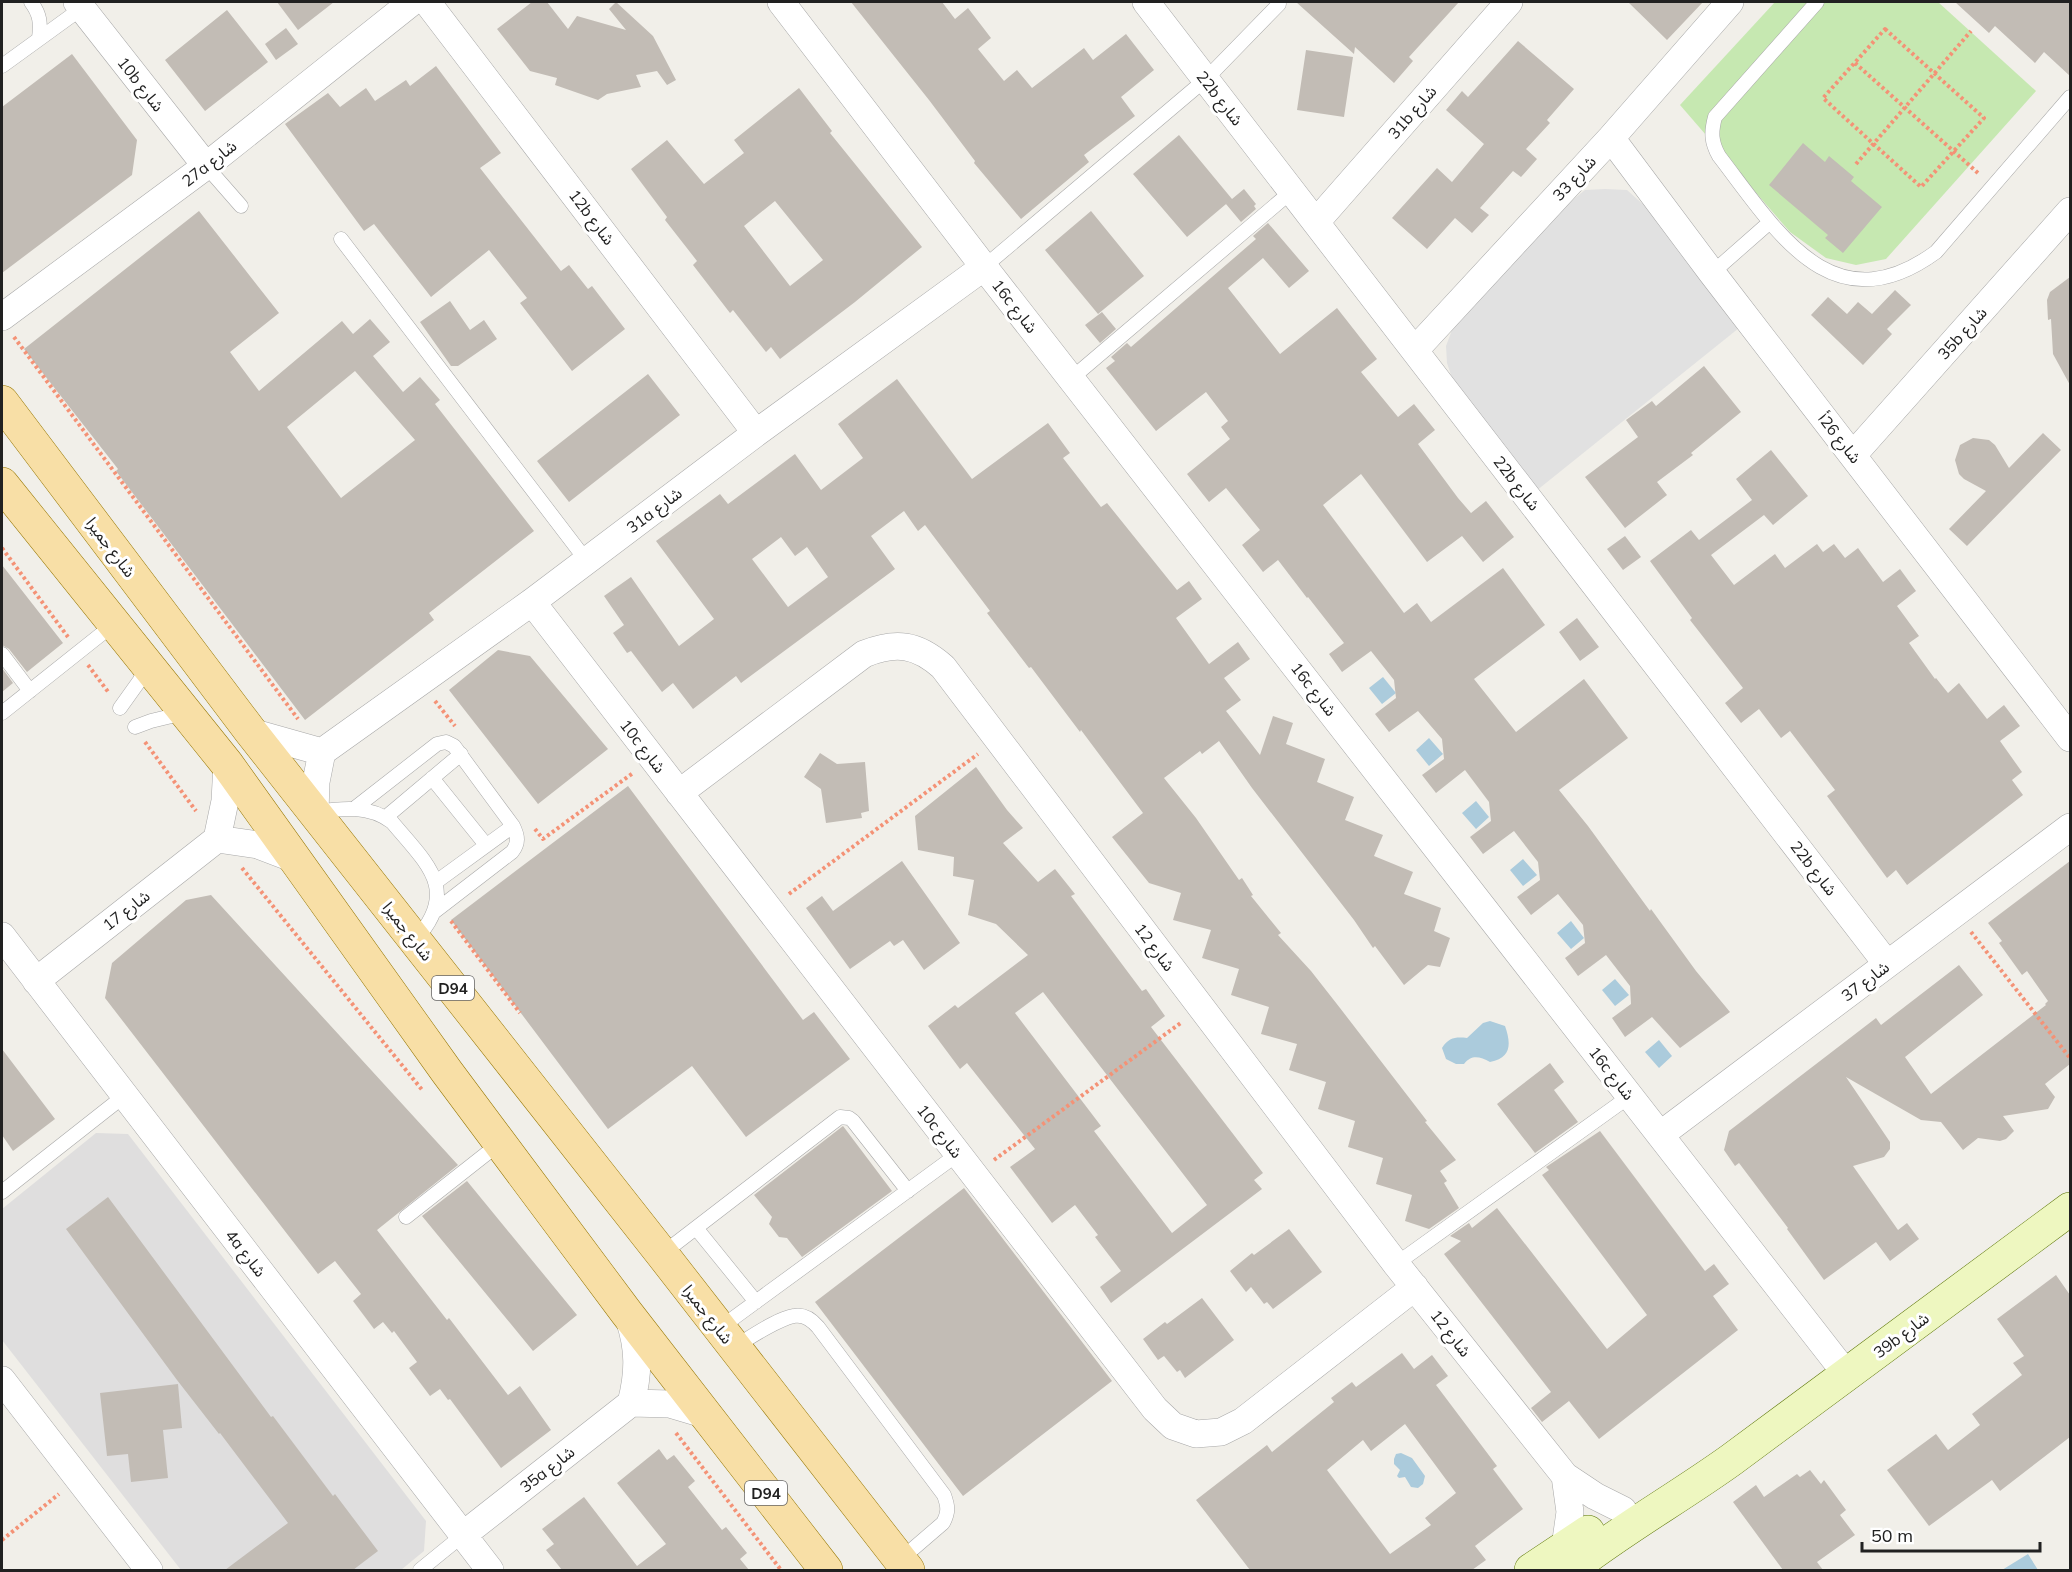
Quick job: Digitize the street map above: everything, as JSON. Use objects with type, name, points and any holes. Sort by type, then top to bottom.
[{"type":"main road","name":"شارع جميرا","points":[[2,402],[251,732],[904,1565]]},
{"type":"main road","name":"D94","points":[[2,484],[227,764],[435,1056],[626,1312],[826,1570]]},
{"type":"street","name":"27a شارع","points":[[5,323],[412,2]]},
{"type":"street","name":"12b شارع","points":[[428,2],[756,433]]},
{"type":"street","name":"16c شارع","points":[[781,2],[984,267],[1847,1375]]},
{"type":"street","name":"31b شارع","points":[[1316,222],[1509,2]]},
{"type":"street","name":"شارع 33","points":[[1415,350],[1611,138],[1730,2]]},
{"type":"street","name":"10b شارع","points":[[80,5],[206,166]]},
{"type":"street","name":"22b شارع","points":[[1159,7],[1206,80],[1887,964]]},
{"type":"street","name":"شارع 26أ","points":[[1611,138],[1712,273],[2070,738]]},
{"type":"street","name":"35b شارع","points":[[1853,455],[2070,211]]},
{"type":"street","name":"31a شارع","points":[[322,752],[532,602],[756,433],[984,267]]},
{"type":"street","name":"10c شارع","points":[[532,602],[1155,1409],[1173,1426],[1196,1434],[1221,1432],[1243,1421],[1415,1287]]},
{"type":"street","name":"شارع 12","points":[[679,793],[864,654],[880,648],[897,646],[914,648],[930,656],[943,667],[1396,1264],[1565,1476],[1595,1496],[1623,1510]]},
{"type":"street","points":[[251,732],[322,752],[316,782],[315,812]]},
{"type":"street","points":[[227,764],[225,801],[217,838],[258,845],[297,860]]},
{"type":"street","name":"شارع 37","points":[[1660,1135],[2070,827]]},
{"type":"street","name":"شارع 17","points":[[36,981],[217,838]]},
{"type":"street","name":"4a شارع","points":[[2,936],[490,1570]]},
{"type":"street","name":"39b شارع","points":[[1531,1570],[1603,1545],[1690,1489],[2070,1209]]},
{"type":"street","points":[[626,1312],[634,1334],[638,1357],[637,1380],[631,1402],[670,1404],[707,1415]]},
{"type":"street","points":[[2,1380],[149,1570]]},
{"type":"street","name":"35a شارع","points":[[463,1535],[631,1402]]},
{"type":"street","name":"39b شارع","points":[[1568,1559],[1623,1510],[1731,1460]]},
{"type":"street","points":[[1565,1476],[1570,1512],[1568,1559]]},
{"type":"lane","points":[[31,2],[38,11],[41,24],[39,38]]},
{"type":"lane","points":[[1817,2],[1715,117],[1711,131],[1719,156],[1770,222],[1800,253],[1820,268],[1843,277],[1868,280],[1893,276],[1916,267],[1936,252],[2070,97]]},
{"type":"lane","points":[[984,267],[1206,80],[1279,4]]},
{"type":"lane","points":[[2,66],[80,5]]},
{"type":"lane","points":[[206,166],[241,206]]},
{"type":"lane","points":[[1072,378],[1292,191]]},
{"type":"lane","points":[[1712,273],[1770,222]]},
{"type":"lane","points":[[341,239],[586,560]]},
{"type":"lane","points":[[2,713],[114,624]]},
{"type":"lane","points":[[2,654],[30,691]]},
{"type":"lane","points":[[120,708],[140,680],[147,664]]},
{"type":"lane","points":[[135,728],[151,721],[186,713]]},
{"type":"lane","points":[[355,808],[436,744],[446,742],[461,754],[517,833],[518,840],[512,852],[438,910],[415,940]]},
{"type":"lane","points":[[386,818],[461,754]]},
{"type":"lane","points":[[432,778],[486,845]]},
{"type":"lane","points":[[315,812],[355,808],[368,810],[392,822],[431,870],[436,882],[438,910]]},
{"type":"lane","points":[[436,882],[513,826]]},
{"type":"lane","points":[[1396,1264],[1630,1095]]},
{"type":"lane","points":[[2,1192],[124,1096]]},
{"type":"lane","points":[[662,1254],[840,1117],[853,1121],[908,1191]]},
{"type":"lane","points":[[405,1217],[500,1143]]},
{"type":"lane","points":[[727,1338],[756,1302],[908,1191],[966,1164]]},
{"type":"lane","points":[[696,1228],[756,1302]]},
{"type":"lane","points":[[727,1338],[773,1325],[794,1316],[812,1320],[818,1327],[944,1495],[948,1507],[943,1523],[904,1565]]},
{"type":"lane","points":[[420,1570],[463,1535]]},
{"type":"path","points":[[1885,29],[1984,118],[1921,187],[1822,98],[1855,63],[1885,29]]},
{"type":"path","points":[[1856,164],[1971,31]]},
{"type":"path","points":[[1855,63],[1993,185]]},
{"type":"path","points":[[5,323],[322,752]]},
{"type":"path","points":[[420,682],[456,728]]},
{"type":"path","points":[[768,909],[998,739]]},
{"type":"path","points":[[529,820],[543,839],[652,759]]},
{"type":"path","points":[[217,838],[430,1100]]},
{"type":"path","points":[[438,910],[520,1013]]},
{"type":"path","points":[[1956,913],[2070,1058]]},
{"type":"path","points":[[966,1164],[1202,1008]]},
{"type":"path","points":[[671,1426],[781,1570]]},
{"type":"path","points":[[2,1540],[78,1478]]},
{"type":"shaded area","points":[[1585,190],[1627,190],[1646,207],[1739,328],[1536,491],[1453,381],[1447,363],[1446,346],[1452,330],[1565,206]]},
{"type":"shaded area","points":[[96,1133],[128,1134],[426,1521],[424,1551],[401,1570],[181,1570],[2,1340],[2,1209]]},
{"type":"green space","points":[[1775,2],[1938,2],[2036,91],[1886,259],[1856,265],[1826,258],[1790,232],[1680,105]]},
{"type":"water","points":[[1383,677],[1396,693],[1382,704],[1369,688]]},
{"type":"water","points":[[1429,738],[1443,754],[1429,766],[1416,750]]},
{"type":"water","points":[[1476,801],[1489,817],[1476,829],[1462,813]]},
{"type":"water","points":[[1523,859],[1537,875],[1523,886],[1510,870]]},
{"type":"water","points":[[1571,921],[1584,938],[1571,949],[1557,933]]},
{"type":"water","points":[[1615,979],[1629,995],[1615,1006],[1602,990]]},
{"type":"water","points":[[1490,1021],[1505,1026],[1509,1044],[1502,1057],[1490,1062],[1473,1058],[1464,1064],[1456,1064],[1446,1059],[1442,1048],[1447,1042],[1456,1038],[1467,1038],[1483,1023]]},
{"type":"water","points":[[1659,1040],[1672,1056],[1659,1068],[1645,1052]]},
{"type":"water","points":[[1401,1453],[1412,1458],[1425,1476],[1423,1484],[1418,1488],[1411,1487],[1405,1477],[1397,1476],[1400,1470],[1394,1464],[1394,1459],[1396,1454]]},
{"type":"water","points":[[2028,1554],[2038,1570],[2002,1570]]},
{"type":"building","points":[[277,2],[334,2],[298,30]]},
{"type":"building","points":[[532,2],[547,2],[568,29],[577,16],[626,30],[609,9],[616,2],[653,36],[676,80],[667,85],[657,71],[636,75],[641,87],[607,94],[598,100],[555,85],[557,78],[530,71],[497,29]]},
{"type":"building","points":[[851,2],[942,2],[955,19],[968,8],[991,38],[978,49],[1004,81],[1017,70],[1032,88],[1084,48],[1093,60],[1126,34],[1154,70],[1121,97],[1135,116],[1084,155],[1089,162],[1021,219],[974,163],[975,161],[929,100]]},
{"type":"building","points":[[1296,2],[1459,2],[1409,57],[1413,61],[1394,83],[1355,47],[1354,54]]},
{"type":"building","points":[[1628,2],[1703,2],[1667,40]]},
{"type":"building","points":[[1955,2],[2070,2],[2070,76],[2044,52],[2035,63],[1995,26],[1989,33]]},
{"type":"building","points":[[227,10],[268,62],[205,111],[165,60]]},
{"type":"building","points":[[286,28],[298,44],[276,60],[265,44]]},
{"type":"building","points":[[1518,41],[1574,89],[1547,120],[1550,123],[1526,149],[1537,159],[1521,177],[1513,171],[1480,208],[1489,215],[1472,233],[1455,218],[1427,249],[1392,218],[1437,168],[1452,182],[1484,144],[1446,110],[1462,91],[1468,97]]},
{"type":"building","points":[[1306,50],[1353,57],[1344,117],[1297,110]]},
{"type":"building","points":[[72,54],[137,140],[132,175],[2,273],[2,107]]},
{"type":"building","points":[[436,66],[501,153],[480,168],[561,271],[569,265],[588,289],[592,286],[625,329],[572,371],[520,303],[527,298],[489,250],[431,297],[374,224],[364,231],[285,124],[328,93],[340,107],[366,88],[375,101],[406,80],[410,86]]},
{"type":"building","points":[[799,88],[832,131],[830,133],[922,247],[780,359],[771,347],[766,352],[733,310],[730,313],[693,265],[697,261],[665,220],[667,217],[631,169],[667,140],[704,184],[744,153],[734,140]],"holes":[[[775,201],[823,260],[790,286],[744,226]]]},
{"type":"building","points":[[1179,135],[1232,199],[1187,237],[1133,174]]},
{"type":"building","points":[[1803,143],[1825,162],[1829,156],[1854,177],[1851,181],[1882,207],[1843,253],[1825,238],[1828,235],[1769,185]]},
{"type":"building","points":[[1244,189],[1256,204],[1254,206],[1256,209],[1241,222],[1226,204]]},
{"type":"building","points":[[199,211],[279,313],[230,352],[259,391],[342,321],[353,334],[370,319],[390,342],[373,356],[403,392],[420,377],[440,400],[435,404],[534,531],[429,613],[434,620],[305,720],[116,471],[118,469],[24,349]],"holes":[[[355,371],[415,440],[341,498],[287,427]]]},
{"type":"building","points":[[1091,211],[1144,276],[1098,314],[1045,250]]},
{"type":"building","points":[[1268,223],[1309,271],[1289,288],[1263,258],[1228,288],[1280,354],[1337,308],[1377,359],[1361,372],[1398,417],[1414,404],[1435,430],[1418,444],[1458,498],[1471,513],[1486,501],[1514,537],[1483,562],[1462,536],[1427,562],[1361,474],[1323,505],[1404,613],[1417,603],[1431,622],[1503,568],[1545,625],[1474,679],[1516,732],[1584,679],[1628,738],[1559,790],[1696,971],[1730,1012],[1680,1048],[1652,1017],[1625,1037],[1612,1018],[1631,1004],[1630,986],[1606,955],[1578,976],[1565,958],[1585,943],[1583,925],[1558,894],[1531,915],[1517,897],[1540,880],[1538,862],[1514,831],[1483,854],[1470,837],[1491,821],[1489,802],[1465,770],[1436,793],[1422,775],[1444,759],[1442,739],[1418,711],[1389,732],[1375,714],[1396,698],[1394,680],[1371,651],[1342,672],[1329,654],[1344,643],[1308,597],[1278,560],[1263,572],[1242,545],[1260,530],[1226,488],[1209,502],[1187,474],[1230,439],[1221,427],[1228,421],[1206,392],[1156,431],[1106,368],[1115,361],[1111,357],[1127,343],[1131,347],[1256,239],[1253,236]]},
{"type":"building","points":[[2070,277],[2070,385],[2053,354],[2051,319],[2048,320],[2047,300],[2050,292]]},
{"type":"building","points":[[1895,290],[1911,305],[1887,329],[1892,334],[1863,365],[1811,315],[1828,297],[1847,314],[1858,302],[1872,314]]},
{"type":"building","points":[[450,301],[470,330],[484,320],[497,339],[458,366],[451,366],[420,322]]},
{"type":"building","points":[[1102,312],[1116,329],[1100,343],[1085,325]]},
{"type":"building","points":[[1704,366],[1741,412],[1691,453],[1693,455],[1657,482],[1667,495],[1625,528],[1585,477],[1638,437],[1626,420],[1652,401],[1656,406]]},
{"type":"building","points":[[648,374],[680,415],[569,502],[537,461]]},
{"type":"building","points":[[897,379],[972,479],[1048,423],[1070,453],[1063,458],[1101,507],[1107,503],[1177,590],[1189,581],[1202,599],[1176,618],[1209,664],[1238,642],[1250,659],[1224,678],[1241,700],[1226,711],[1260,755],[1273,716],[1293,723],[1286,744],[1325,759],[1317,782],[1354,797],[1345,820],[1383,835],[1374,856],[1413,872],[1404,894],[1441,908],[1434,931],[1450,938],[1440,967],[1428,965],[1404,985],[1375,946],[1373,948],[1219,741],[1202,754],[1200,751],[1164,778],[1196,818],[1239,880],[1242,878],[1253,895],[1251,896],[1281,933],[1278,935],[1311,971],[1456,1160],[1440,1171],[1447,1181],[1444,1183],[1459,1208],[1429,1229],[1405,1221],[1412,1195],[1376,1184],[1383,1158],[1348,1147],[1355,1121],[1318,1109],[1326,1082],[1289,1070],[1297,1044],[1261,1034],[1269,1007],[1231,995],[1239,969],[1202,958],[1211,930],[1173,920],[1181,893],[1149,883],[1112,837],[1143,813],[1081,730],[1080,732],[987,613],[990,611],[925,525],[918,531],[904,511],[871,536],[895,569],[741,683],[736,676],[693,709],[673,683],[662,692],[631,651],[627,653],[613,633],[624,625],[604,596],[631,577],[679,646],[714,619],[656,541],[720,494],[728,504],[795,454],[821,490],[863,458],[838,424]],"holes":[[[781,537],[795,556],[807,547],[828,577],[788,607],[752,559]]]},
{"type":"building","points":[[2043,433],[2061,450],[1967,546],[1949,529],[1986,491],[1959,474],[1955,460],[1960,445],[1973,438],[1989,440],[1995,445],[2009,468]]},
{"type":"building","points":[[1771,450],[1808,496],[1773,525],[1764,515],[1711,555],[1734,585],[1775,554],[1785,568],[1817,544],[1823,552],[1834,544],[1845,558],[1858,548],[1883,582],[1900,569],[1916,591],[1897,606],[1919,636],[1909,643],[1935,679],[1948,693],[1959,683],[1987,719],[2004,705],[2020,726],[2000,741],[2022,772],[2012,780],[2023,795],[1907,885],[1896,870],[1887,878],[1827,796],[1835,790],[1790,731],[1781,738],[1759,709],[1741,723],[1725,703],[1743,688],[1690,620],[1692,618],[1650,561],[1691,530],[1699,540],[1752,500],[1736,479]]},
{"type":"building","points":[[1625,536],[1641,557],[1623,570],[1607,549]]},
{"type":"building","points":[[2,565],[63,643],[27,672],[9,649],[2,645]]},
{"type":"building","points":[[1577,618],[1599,647],[1580,661],[1559,632]]},
{"type":"building","points":[[498,650],[530,656],[608,749],[538,804],[449,690]]},
{"type":"building","points":[[2,668],[13,683],[2,692]]},
{"type":"building","points":[[820,753],[837,764],[865,762],[869,811],[861,813],[862,818],[826,823],[821,789],[804,777]]},
{"type":"building","points":[[976,767],[1023,828],[1003,843],[1038,882],[1055,869],[1075,894],[1071,896],[1142,991],[1146,989],[1165,1016],[1151,1027],[1263,1173],[1254,1180],[1262,1189],[1111,1303],[1100,1287],[1121,1271],[1095,1237],[1098,1235],[1075,1205],[1052,1223],[1010,1167],[1035,1149],[967,1063],[960,1069],[928,1026],[955,1005],[958,1008],[1028,955],[996,924],[968,915],[974,880],[953,876],[954,857],[918,850],[915,816]],"holes":[[[1043,992],[1207,1205],[1172,1233],[1094,1131],[1101,1126],[1015,1013]]]},
{"type":"building","points":[[628,786],[803,1020],[814,1012],[850,1059],[746,1137],[692,1066],[608,1129],[451,920]]},
{"type":"building","points":[[902,861],[960,943],[924,970],[903,940],[894,946],[890,941],[850,969],[806,908],[822,896],[833,911]]},
{"type":"building","points":[[2070,861],[2070,1064],[2045,1084],[2055,1097],[2048,1109],[2003,1116],[2014,1131],[2006,1139],[2000,1141],[1978,1138],[1963,1150],[1941,1122],[1921,1120],[1846,1077],[1890,1142],[1890,1149],[1884,1157],[1853,1166],[1898,1230],[1907,1223],[1919,1239],[1890,1261],[1876,1242],[1824,1280],[1739,1163],[1735,1166],[1724,1150],[1729,1131],[1876,1018],[1881,1025],[1959,965],[1983,995],[1905,1057],[1931,1094],[2046,1005],[2048,1001],[2027,971],[2022,975],[1999,943],[2002,941],[1988,923]]},
{"type":"building","points":[[211,895],[458,1165],[377,1230],[508,1395],[520,1386],[551,1430],[501,1468],[450,1399],[448,1400],[440,1389],[430,1396],[409,1368],[417,1362],[394,1331],[392,1333],[383,1322],[374,1329],[353,1301],[361,1294],[335,1261],[318,1274],[105,998],[112,963],[186,900]]},
{"type":"building","points":[[2,1049],[55,1119],[13,1151],[2,1135]]},
{"type":"building","points":[[1550,1063],[1564,1082],[1554,1090],[1578,1122],[1535,1153],[1497,1104]]},
{"type":"building","points":[[843,1126],[892,1191],[802,1257],[787,1238],[779,1237],[769,1224],[772,1217],[754,1195]]},
{"type":"building","points":[[1600,1131],[1705,1271],[1714,1264],[1729,1284],[1713,1296],[1738,1330],[1599,1439],[1569,1401],[1542,1422],[1531,1408],[1551,1392],[1444,1254],[1461,1241],[1450,1236],[1469,1223],[1472,1228],[1497,1208],[1607,1349],[1647,1315],[1542,1175],[1549,1170],[1546,1167]]},
{"type":"building","points":[[467,1181],[577,1315],[533,1351],[422,1216]]},
{"type":"building","points":[[964,1188],[1112,1381],[963,1496],[815,1302]]},
{"type":"building","points":[[108,1197],[271,1417],[273,1416],[378,1551],[353,1570],[225,1570],[288,1523],[177,1380],[66,1229]]},
{"type":"building","points":[[1289,1229],[1322,1272],[1273,1309],[1267,1302],[1264,1304],[1251,1287],[1246,1292],[1230,1271],[1252,1253],[1254,1255]]},
{"type":"building","points":[[2056,1275],[2070,1295],[2070,1437],[2000,1491],[1992,1480],[1929,1526],[1887,1470],[1936,1434],[1948,1450],[1980,1425],[1972,1414],[2022,1375],[2013,1363],[2024,1356],[1997,1319]]},
{"type":"building","points":[[1202,1298],[1234,1340],[1185,1378],[1180,1370],[1177,1372],[1164,1356],[1158,1360],[1143,1339]]},
{"type":"building","points":[[1402,1353],[1414,1369],[1432,1355],[1448,1376],[1436,1385],[1497,1466],[1493,1469],[1523,1509],[1475,1546],[1486,1560],[1472,1570],[1250,1570],[1196,1500],[1267,1445],[1272,1452],[1334,1402],[1331,1398],[1352,1382],[1356,1387]],"holes":[[[1405,1424],[1456,1493],[1425,1518],[1431,1525],[1390,1554],[1327,1470],[1363,1440],[1371,1451]]]},
{"type":"building","points":[[178,1384],[182,1428],[163,1430],[168,1478],[131,1482],[128,1454],[107,1456],[100,1393]]},
{"type":"building","points":[[659,1449],[667,1460],[674,1455],[695,1481],[688,1487],[722,1530],[726,1527],[747,1553],[740,1559],[749,1570],[562,1570],[546,1550],[554,1544],[542,1529],[584,1497],[637,1566],[666,1544],[617,1483]]},
{"type":"building","points":[[1810,1470],[1821,1484],[1824,1480],[1846,1510],[1840,1515],[1855,1535],[1817,1562],[1823,1570],[1783,1570],[1733,1502],[1756,1485],[1764,1497],[1797,1474],[1800,1477]]}]
